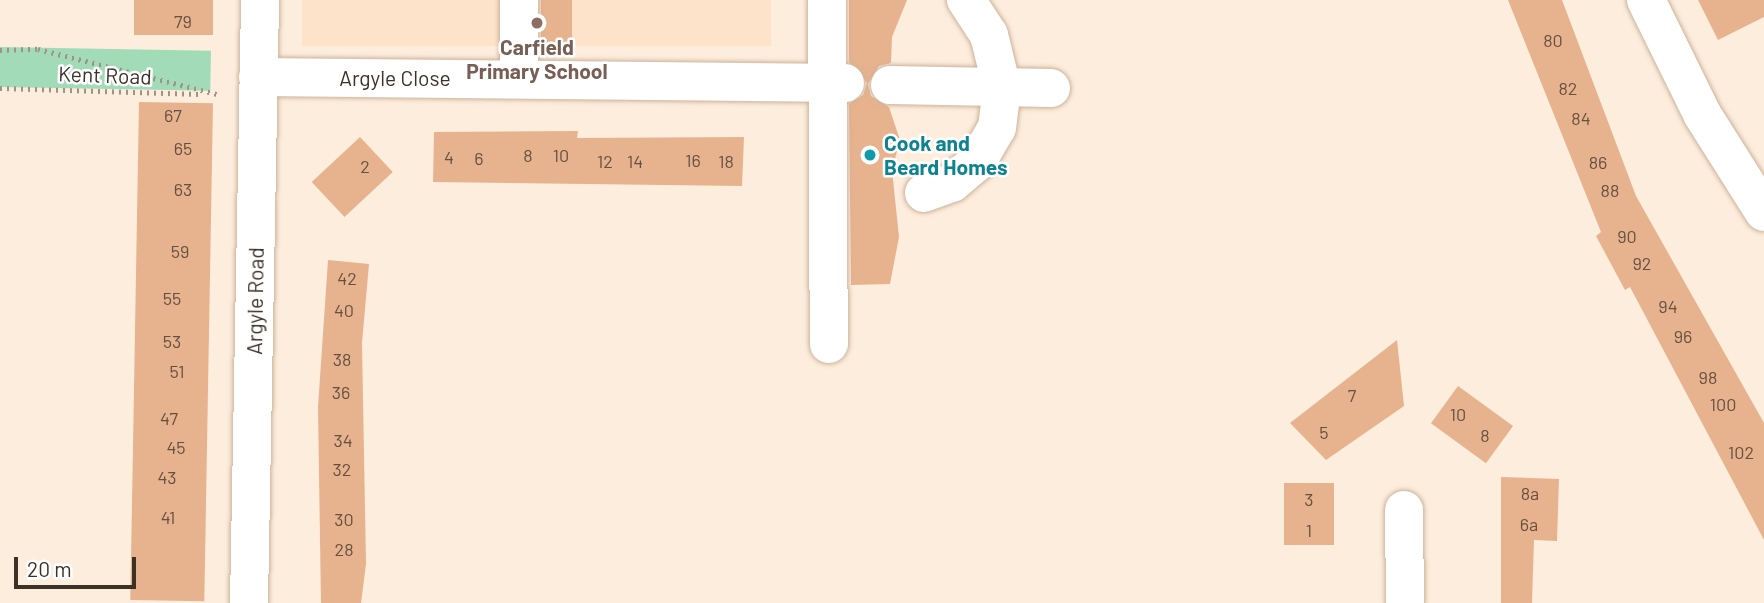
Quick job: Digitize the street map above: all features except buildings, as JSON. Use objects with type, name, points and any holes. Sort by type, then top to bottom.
[{"type":"street","name":"Argyle Road","points":[[249,603],[260,0]]},
{"type":"street","points":[[519,0],[519,79]]},
{"type":"street","points":[[827,0],[836,83],[829,344]]},
{"type":"street","points":[[924,193],[952,183],[977,162],[997,128],[1002,88],[989,35],[966,0]]},
{"type":"street","points":[[1646,0],[1702,114],[1764,212]]},
{"type":"street","name":"Argyle Close","points":[[258,86],[519,79],[836,83]]},
{"type":"street","points":[[890,85],[1051,88]]},
{"type":"street","points":[[1404,510],[1405,603]]},
{"type":"path","points":[[0,50],[38,49],[208,94],[258,86]]},
{"type":"path","name":"Kent Road","points":[[0,88],[208,94]]},
{"type":"shaded area","name":"Carfield Primary School","points":[[302,0],[771,0],[771,46],[302,46]]},
{"type":"green space","points":[[0,47],[211,51],[210,91],[0,87]]},
{"type":"place","name":"Carfield Primary School","points":[[537,23]]},
{"type":"place","name":"Cook and Beard Homes","points":[[870,155]]}]
